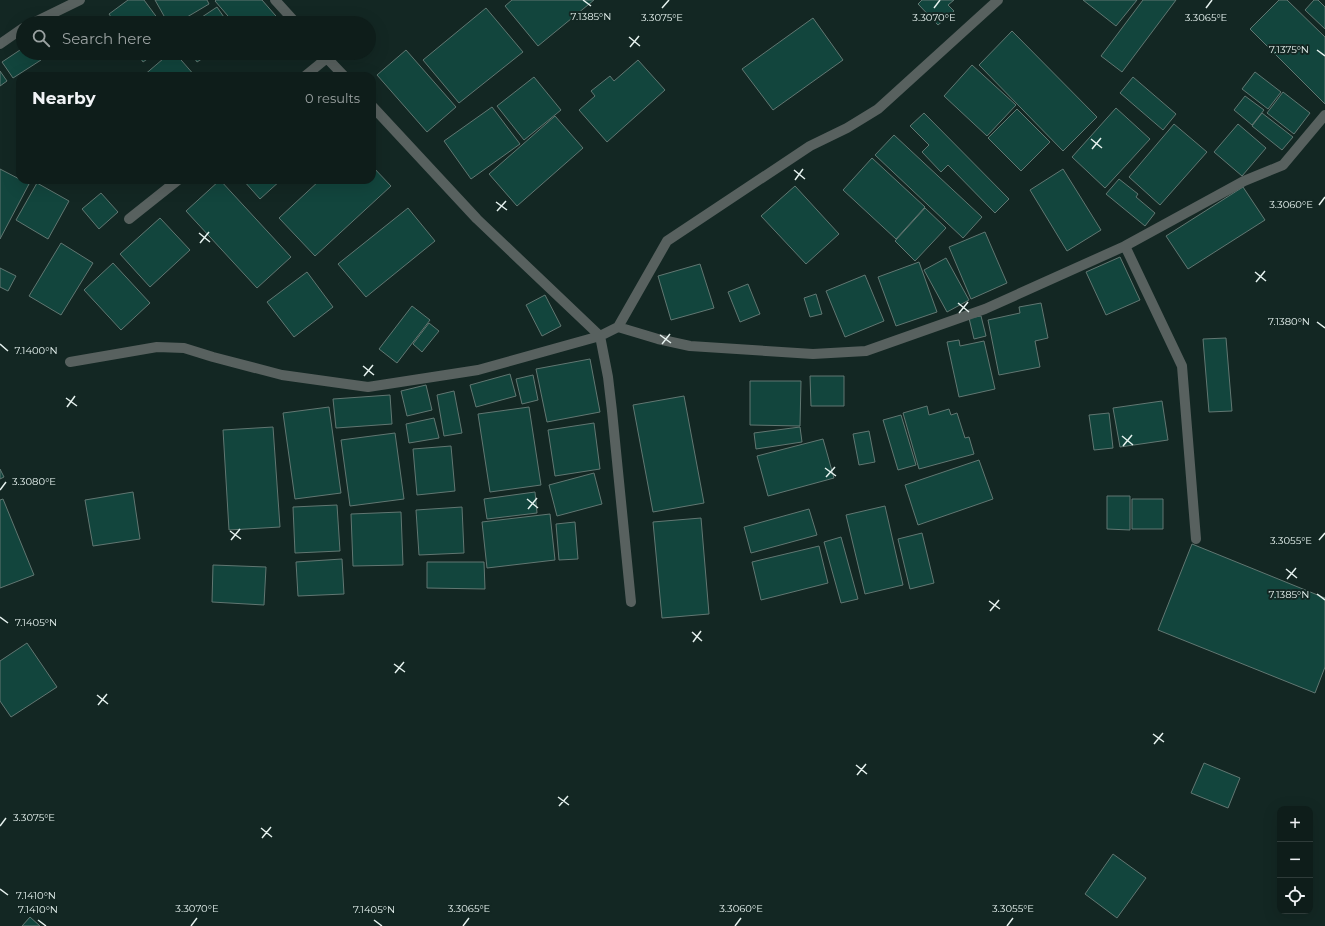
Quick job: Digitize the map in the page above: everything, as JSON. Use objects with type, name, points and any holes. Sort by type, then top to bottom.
[{"type":"street","points":[[47,16],[80,0]]},
{"type":"street","points":[[276,0],[290,16]]},
{"type":"street","points":[[70,362],[157,347],[184,348],[213,357],[282,374],[368,387],[478,370],[600,336],[618,327],[667,241],[810,146],[847,128],[878,109],[998,0]]},
{"type":"street","points":[[0,44],[16,33]]},
{"type":"street","points":[[309,72],[320,60]]},
{"type":"street","points":[[330,60],[340,72]]},
{"type":"street","points":[[376,110],[477,219],[600,336],[608,377],[631,602]]},
{"type":"street","points":[[618,327],[658,339],[690,346],[813,354],[866,351],[985,309],[1125,246],[1244,181],[1283,165],[1325,115]]},
{"type":"street","points":[[129,219],[173,184]]},
{"type":"street","points":[[1125,246],[1182,366],[1196,539]]},
{"type":"building","points":[[128,0],[144,0],[156,16],[110,16],[109,14]]},
{"type":"building","points":[[155,0],[207,0],[209,4],[189,16],[164,16]]},
{"type":"building","points":[[262,0],[276,16],[228,16],[215,1]]},
{"type":"building","points":[[512,0],[594,0],[538,46],[505,6]]},
{"type":"building","points":[[922,0],[954,0],[948,5],[954,11],[938,25],[918,4]]},
{"type":"building","points":[[1083,0],[1137,0],[1116,26]]},
{"type":"building","points":[[1143,0],[1176,0],[1122,72],[1101,56]]},
{"type":"building","points":[[1279,0],[1287,0],[1325,37],[1325,104],[1250,29]]},
{"type":"building","points":[[1314,0],[1318,0],[1325,7],[1325,29],[1305,10]]},
{"type":"building","points":[[217,7],[223,16],[204,16]]},
{"type":"building","points":[[486,8],[523,52],[459,103],[423,60]]},
{"type":"building","points":[[813,18],[843,60],[773,110],[742,69]]},
{"type":"building","points":[[1012,31],[1097,117],[1063,151],[979,65]]},
{"type":"building","points":[[406,50],[456,107],[427,132],[377,75]]},
{"type":"building","points":[[16,53],[16,60],[41,60],[22,72],[16,72],[16,76],[13,78],[2,62]]},
{"type":"building","points":[[162,60],[181,60],[192,72],[148,72]]},
{"type":"building","points":[[638,60],[665,90],[607,142],[579,110],[595,96],[591,91],[610,76],[614,81]]},
{"type":"building","points":[[972,65],[1016,105],[987,136],[944,96]]},
{"type":"building","points":[[0,71],[7,81],[0,86]]},
{"type":"building","points":[[1255,72],[1281,92],[1268,109],[1242,89]]},
{"type":"building","points":[[534,77],[561,110],[524,140],[497,106]]},
{"type":"building","points":[[1133,77],[1176,114],[1163,130],[1120,93]]},
{"type":"building","points":[[1283,92],[1310,113],[1294,134],[1267,113]]},
{"type":"building","points":[[1245,96],[1264,110],[1252,125],[1234,110]]},
{"type":"building","points":[[492,107],[520,144],[471,179],[444,141]]},
{"type":"building","points":[[1116,108],[1150,139],[1105,188],[1072,157]]},
{"type":"building","points":[[1017,109],[1050,142],[1021,171],[988,138]]},
{"type":"building","points":[[924,113],[1009,199],[995,213],[948,165],[941,172],[922,152],[929,145],[910,126]]},
{"type":"building","points":[[1262,113],[1293,137],[1282,150],[1252,126]]},
{"type":"building","points":[[555,116],[583,148],[517,206],[489,174]]},
{"type":"building","points":[[1174,124],[1207,152],[1160,205],[1129,177]]},
{"type":"building","points":[[1238,124],[1266,148],[1242,176],[1214,152]]},
{"type":"building","points":[[894,135],[982,217],[963,238],[875,155]]},
{"type":"building","points":[[872,158],[925,207],[896,239],[843,190]]},
{"type":"building","points":[[0,169],[16,177],[16,184],[29,184],[0,239]]},
{"type":"building","points":[[1063,169],[1101,230],[1067,251],[1030,190]]},
{"type":"building","points":[[376,170],[391,186],[315,256],[279,218],[316,184],[376,184]]},
{"type":"building","points":[[1119,179],[1138,194],[1136,197],[1155,213],[1145,226],[1106,194]]},
{"type":"building","points":[[36,184],[69,201],[48,239],[16,220]]},
{"type":"building","points":[[216,184],[224,184],[291,257],[257,288],[186,211]]},
{"type":"building","points":[[247,184],[277,184],[260,199]]},
{"type":"building","points":[[795,186],[839,234],[806,264],[761,216]]},
{"type":"building","points":[[1243,187],[1265,220],[1188,269],[1166,236]]},
{"type":"building","points":[[101,193],[118,212],[99,229],[82,209]]},
{"type":"building","points":[[408,208],[435,241],[366,297],[338,264]]},
{"type":"building","points":[[925,208],[946,228],[915,261],[895,241]]},
{"type":"building","points":[[160,218],[190,250],[150,287],[120,254]]},
{"type":"building","points":[[985,232],[1007,283],[971,299],[949,247]]},
{"type":"building","points":[[61,243],[93,263],[61,315],[29,296]]},
{"type":"building","points":[[1120,257],[1140,300],[1106,315],[1086,272]]},
{"type":"building","points":[[946,258],[969,300],[947,312],[924,270]]},
{"type":"building","points":[[919,262],[937,312],[896,326],[878,277]]},
{"type":"building","points":[[113,263],[150,303],[121,330],[84,290]]},
{"type":"building","points":[[700,264],[714,308],[671,320],[658,276]]},
{"type":"building","points":[[0,268],[16,276],[8,291],[0,287]]},
{"type":"building","points":[[307,272],[333,307],[294,337],[267,302]]},
{"type":"building","points":[[865,275],[884,321],[845,337],[826,291]]},
{"type":"building","points":[[748,284],[760,314],[740,322],[728,292]]},
{"type":"building","points":[[816,294],[822,314],[810,317],[804,298]]},
{"type":"building","points":[[545,295],[561,326],[542,336],[526,305]]},
{"type":"building","points":[[1041,303],[1048,338],[1035,341],[1040,367],[999,375],[988,320],[1020,313],[1019,307]]},
{"type":"building","points":[[412,306],[430,320],[397,363],[379,349]]},
{"type":"building","points":[[981,316],[986,336],[974,339],[969,318]]},
{"type":"building","points":[[429,323],[439,331],[422,352],[413,344]]},
{"type":"building","points":[[1226,338],[1232,411],[1209,412],[1203,339]]},
{"type":"building","points":[[959,340],[960,346],[984,341],[995,389],[959,397],[947,342]]},
{"type":"building","points":[[590,359],[600,412],[547,422],[536,369]]},
{"type":"building","points":[[510,374],[516,396],[476,407],[470,385]]},
{"type":"building","points":[[533,375],[538,400],[522,404],[516,379]]},
{"type":"building","points":[[810,376],[844,376],[844,406],[811,406]]},
{"type":"building","points":[[750,381],[801,381],[800,426],[750,425]]},
{"type":"building","points":[[426,385],[432,410],[407,416],[401,391]]},
{"type":"building","points":[[454,391],[462,433],[444,436],[437,395]]},
{"type":"building","points":[[390,395],[392,424],[336,428],[333,399]]},
{"type":"building","points":[[684,396],[704,503],[653,512],[633,405]]},
{"type":"building","points":[[1162,401],[1168,440],[1120,447],[1113,408]]},
{"type":"building","points":[[927,406],[929,415],[949,409],[951,415],[957,413],[965,438],[969,437],[974,454],[919,469],[903,413]]},
{"type":"building","points":[[329,407],[341,493],[295,499],[283,413]]},
{"type":"building","points":[[529,407],[541,485],[490,492],[478,414]]},
{"type":"building","points":[[1109,413],[1113,448],[1094,450],[1089,415]]},
{"type":"building","points":[[901,415],[916,465],[898,470],[883,420]]},
{"type":"building","points":[[434,418],[439,438],[409,443],[406,424]]},
{"type":"building","points":[[594,423],[600,469],[555,476],[548,430]]},
{"type":"building","points":[[273,427],[280,527],[229,530],[223,430]]},
{"type":"building","points":[[800,427],[802,442],[756,449],[754,433]]},
{"type":"building","points":[[869,431],[875,462],[859,465],[853,434]]},
{"type":"building","points":[[395,433],[404,499],[350,506],[341,440]]},
{"type":"building","points":[[823,439],[834,478],[768,496],[757,456]]},
{"type":"building","points":[[451,446],[455,491],[417,495],[413,449]]},
{"type":"building","points":[[979,460],[993,499],[918,525],[905,485]]},
{"type":"building","points":[[0,469],[4,477],[0,479]]},
{"type":"building","points":[[594,473],[602,504],[557,516],[549,485]]},
{"type":"building","points":[[133,492],[140,539],[93,546],[85,500]]},
{"type":"building","points":[[535,492],[537,513],[487,519],[484,499]]},
{"type":"building","points":[[1107,496],[1130,496],[1130,530],[1107,529]]},
{"type":"building","points":[[3,499],[34,575],[0,588],[0,500]]},
{"type":"building","points":[[1132,499],[1163,499],[1163,529],[1132,529]]},
{"type":"building","points":[[337,505],[340,551],[295,553],[293,507]]},
{"type":"building","points":[[885,506],[903,585],[865,594],[846,515]]},
{"type":"building","points":[[462,507],[464,553],[419,555],[416,510]]},
{"type":"building","points":[[809,509],[817,535],[751,553],[744,527]]},
{"type":"building","points":[[401,512],[403,565],[353,566],[351,514]]},
{"type":"building","points":[[550,514],[555,560],[487,568],[482,522]]},
{"type":"building","points":[[701,518],[709,614],[662,618],[653,522]]},
{"type":"building","points":[[575,522],[578,559],[559,560],[556,524]]},
{"type":"building","points":[[922,533],[934,583],[910,589],[898,539]]},
{"type":"building","points":[[841,537],[858,599],[841,603],[824,542]]},
{"type":"building","points":[[1192,544],[1325,598],[1325,667],[1315,693],[1158,630]]},
{"type":"building","points":[[819,546],[828,583],[761,600],[752,562]]},
{"type":"building","points":[[342,559],[344,594],[298,596],[296,562]]},
{"type":"building","points":[[427,562],[484,562],[485,589],[427,588]]},
{"type":"building","points":[[213,565],[266,567],[264,605],[212,602]]},
{"type":"building","points":[[27,643],[57,687],[11,717],[0,701],[0,661]]},
{"type":"building","points":[[1204,763],[1240,778],[1228,808],[1191,793]]},
{"type":"building","points":[[1113,854],[1146,878],[1117,918],[1085,894]]},
{"type":"building","points":[[30,917],[40,926],[22,926]]}]
